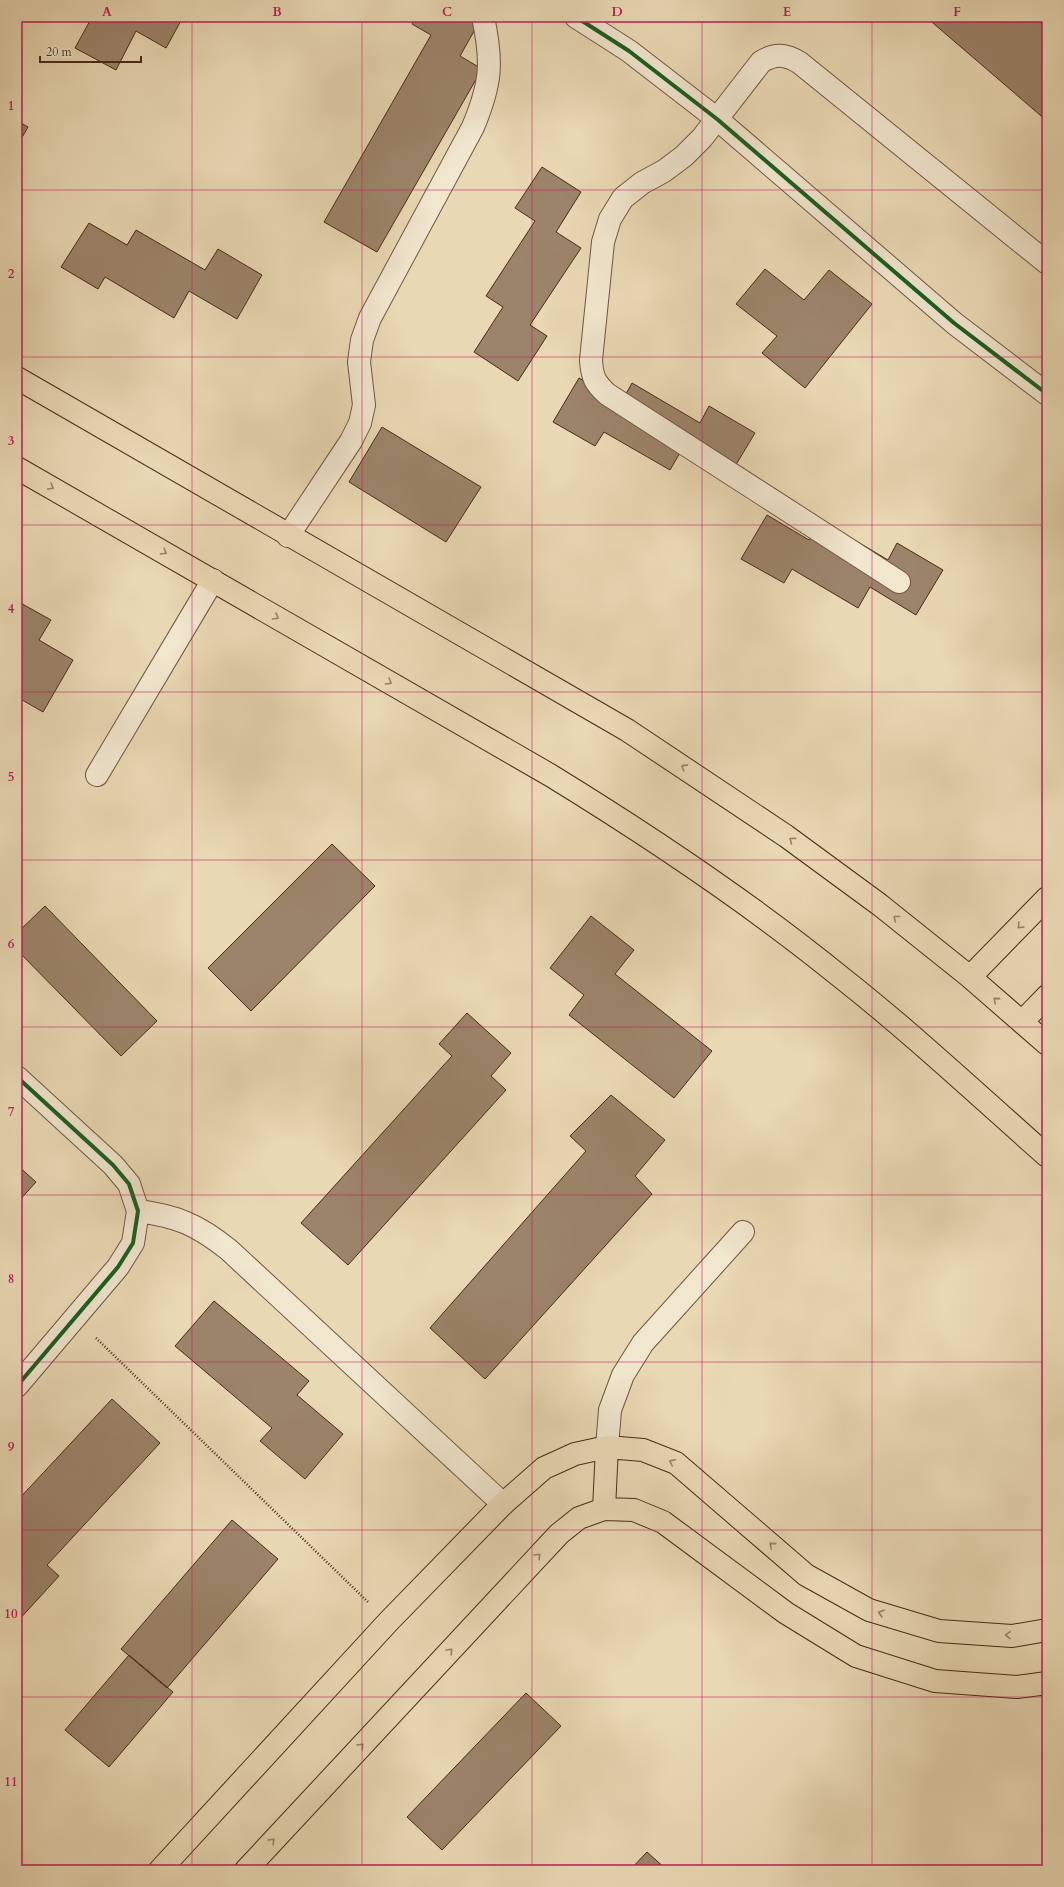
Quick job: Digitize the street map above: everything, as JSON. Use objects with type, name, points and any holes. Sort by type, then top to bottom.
[{"type":"main road","points":[[17,378],[288,536],[627,730],[786,836],[880,905],[970,977],[1047,1044]]},
{"type":"main road","points":[[17,468],[550,775],[625,821],[699,871],[842,977],[910,1034],[1047,1156]]},
{"type":"main road","points":[[970,977],[1047,898]]},
{"type":"main road","points":[[1022,1022],[1047,996]]},
{"type":"main road","points":[[604,1509],[607,1447]]},
{"type":"main road","points":[[160,1870],[389,1621],[502,1504],[544,1468],[574,1454],[607,1447],[643,1450],[676,1462],[806,1575],[869,1610],[939,1631],[1012,1636],[1047,1630]]},
{"type":"main road","points":[[246,1870],[559,1534],[579,1518],[604,1509],[634,1510],[663,1522],[786,1613],[856,1656],[935,1681],[1018,1687],[1047,1683]]},
{"type":"street","points":[[288,536],[351,441],[360,423],[364,405],[359,362],[362,340],[370,318],[473,127],[484,100],[490,72],[489,44],[483,17]]},
{"type":"street","points":[[576,17],[629,51],[717,118],[954,323],[1047,394]]},
{"type":"street","points":[[899,582],[608,394],[598,385],[592,374],[590,360],[603,242],[610,219],[624,198],[642,183],[664,171],[684,156],[702,138],[761,62],[770,57],[781,55],[791,57],[1047,263]]},
{"type":"street","points":[[97,775],[213,580]]},
{"type":"street","points":[[17,1077],[113,1165],[129,1184],[138,1211],[134,1243],[118,1267],[17,1386]]},
{"type":"street","points":[[138,1211],[163,1214],[187,1222],[209,1234],[235,1255],[502,1504]]},
{"type":"street","points":[[607,1447],[610,1410],[622,1375],[643,1343],[743,1232]]},
{"type":"path","points":[[75,1319],[389,1621]]},
{"type":"building","points":[[92,17],[108,17],[117,22],[120,17],[183,17],[166,48],[136,31],[116,70],[75,48]]},
{"type":"building","points":[[415,17],[482,17],[460,56],[482,69],[377,252],[324,222],[431,35],[412,24]]},
{"type":"building","points":[[926,17],[1034,17],[1047,27],[1047,121]]},
{"type":"building","points":[[17,121],[28,127],[17,146]]},
{"type":"building","points":[[542,167],[581,192],[556,232],[581,248],[530,325],[547,336],[518,381],[474,352],[503,307],[486,296],[535,221],[515,208]]},
{"type":"building","points":[[89,223],[127,245],[136,230],[205,270],[218,249],[262,275],[237,319],[189,291],[174,318],[105,277],[98,289],[61,267]]},
{"type":"building","points":[[765,269],[804,300],[829,270],[872,304],[805,388],[762,353],[777,336],[736,304]]},
{"type":"building","points":[[579,378],[621,403],[632,383],[700,423],[709,406],[755,433],[728,478],[681,451],[670,470],[604,432],[595,446],[553,422]]},
{"type":"building","points":[[382,427],[481,487],[446,542],[349,482]]},
{"type":"building","points":[[767,515],[809,540],[821,520],[888,560],[897,543],[943,570],[916,615],[870,587],[858,608],[792,569],[784,583],[741,559]]},
{"type":"building","points":[[17,601],[51,620],[39,640],[73,660],[43,712],[17,697],[17,680],[22,671],[17,668]]},
{"type":"building","points":[[332,844],[375,886],[251,1011],[208,968]]},
{"type":"building","points":[[45,906],[157,1021],[121,1056],[17,950],[17,933]]},
{"type":"building","points":[[591,916],[634,950],[615,974],[712,1051],[674,1098],[569,1015],[584,995],[550,968]]},
{"type":"building","points":[[467,1013],[511,1053],[491,1076],[506,1090],[348,1265],[301,1223],[452,1056],[439,1044]]},
{"type":"building","points":[[611,1095],[665,1140],[635,1176],[652,1194],[485,1379],[430,1328],[586,1151],[570,1136]]},
{"type":"building","points":[[17,1165],[36,1182],[17,1203]]},
{"type":"building","points":[[214,1301],[309,1381],[297,1395],[343,1434],[305,1479],[260,1441],[272,1428],[175,1346]]},
{"type":"building","points":[[112,1399],[160,1443],[47,1565],[59,1576],[17,1622],[17,1501]]},
{"type":"building","points":[[232,1520],[278,1559],[167,1688],[121,1649]]},
{"type":"building","points":[[129,1655],[173,1692],[109,1767],[65,1730]]},
{"type":"building","points":[[526,1693],[561,1726],[442,1850],[407,1817]]},
{"type":"building","points":[[647,1852],[667,1870],[630,1870]]},
{"type":"building","points":[[388,1865],[393,1870],[383,1870]]},
{"type":"cycle path","points":[[576,17],[629,51],[717,119],[954,323],[1047,394]]},
{"type":"cycle path","points":[[17,1077],[113,1165],[129,1184],[138,1211],[133,1243],[118,1267],[17,1386]]}]
